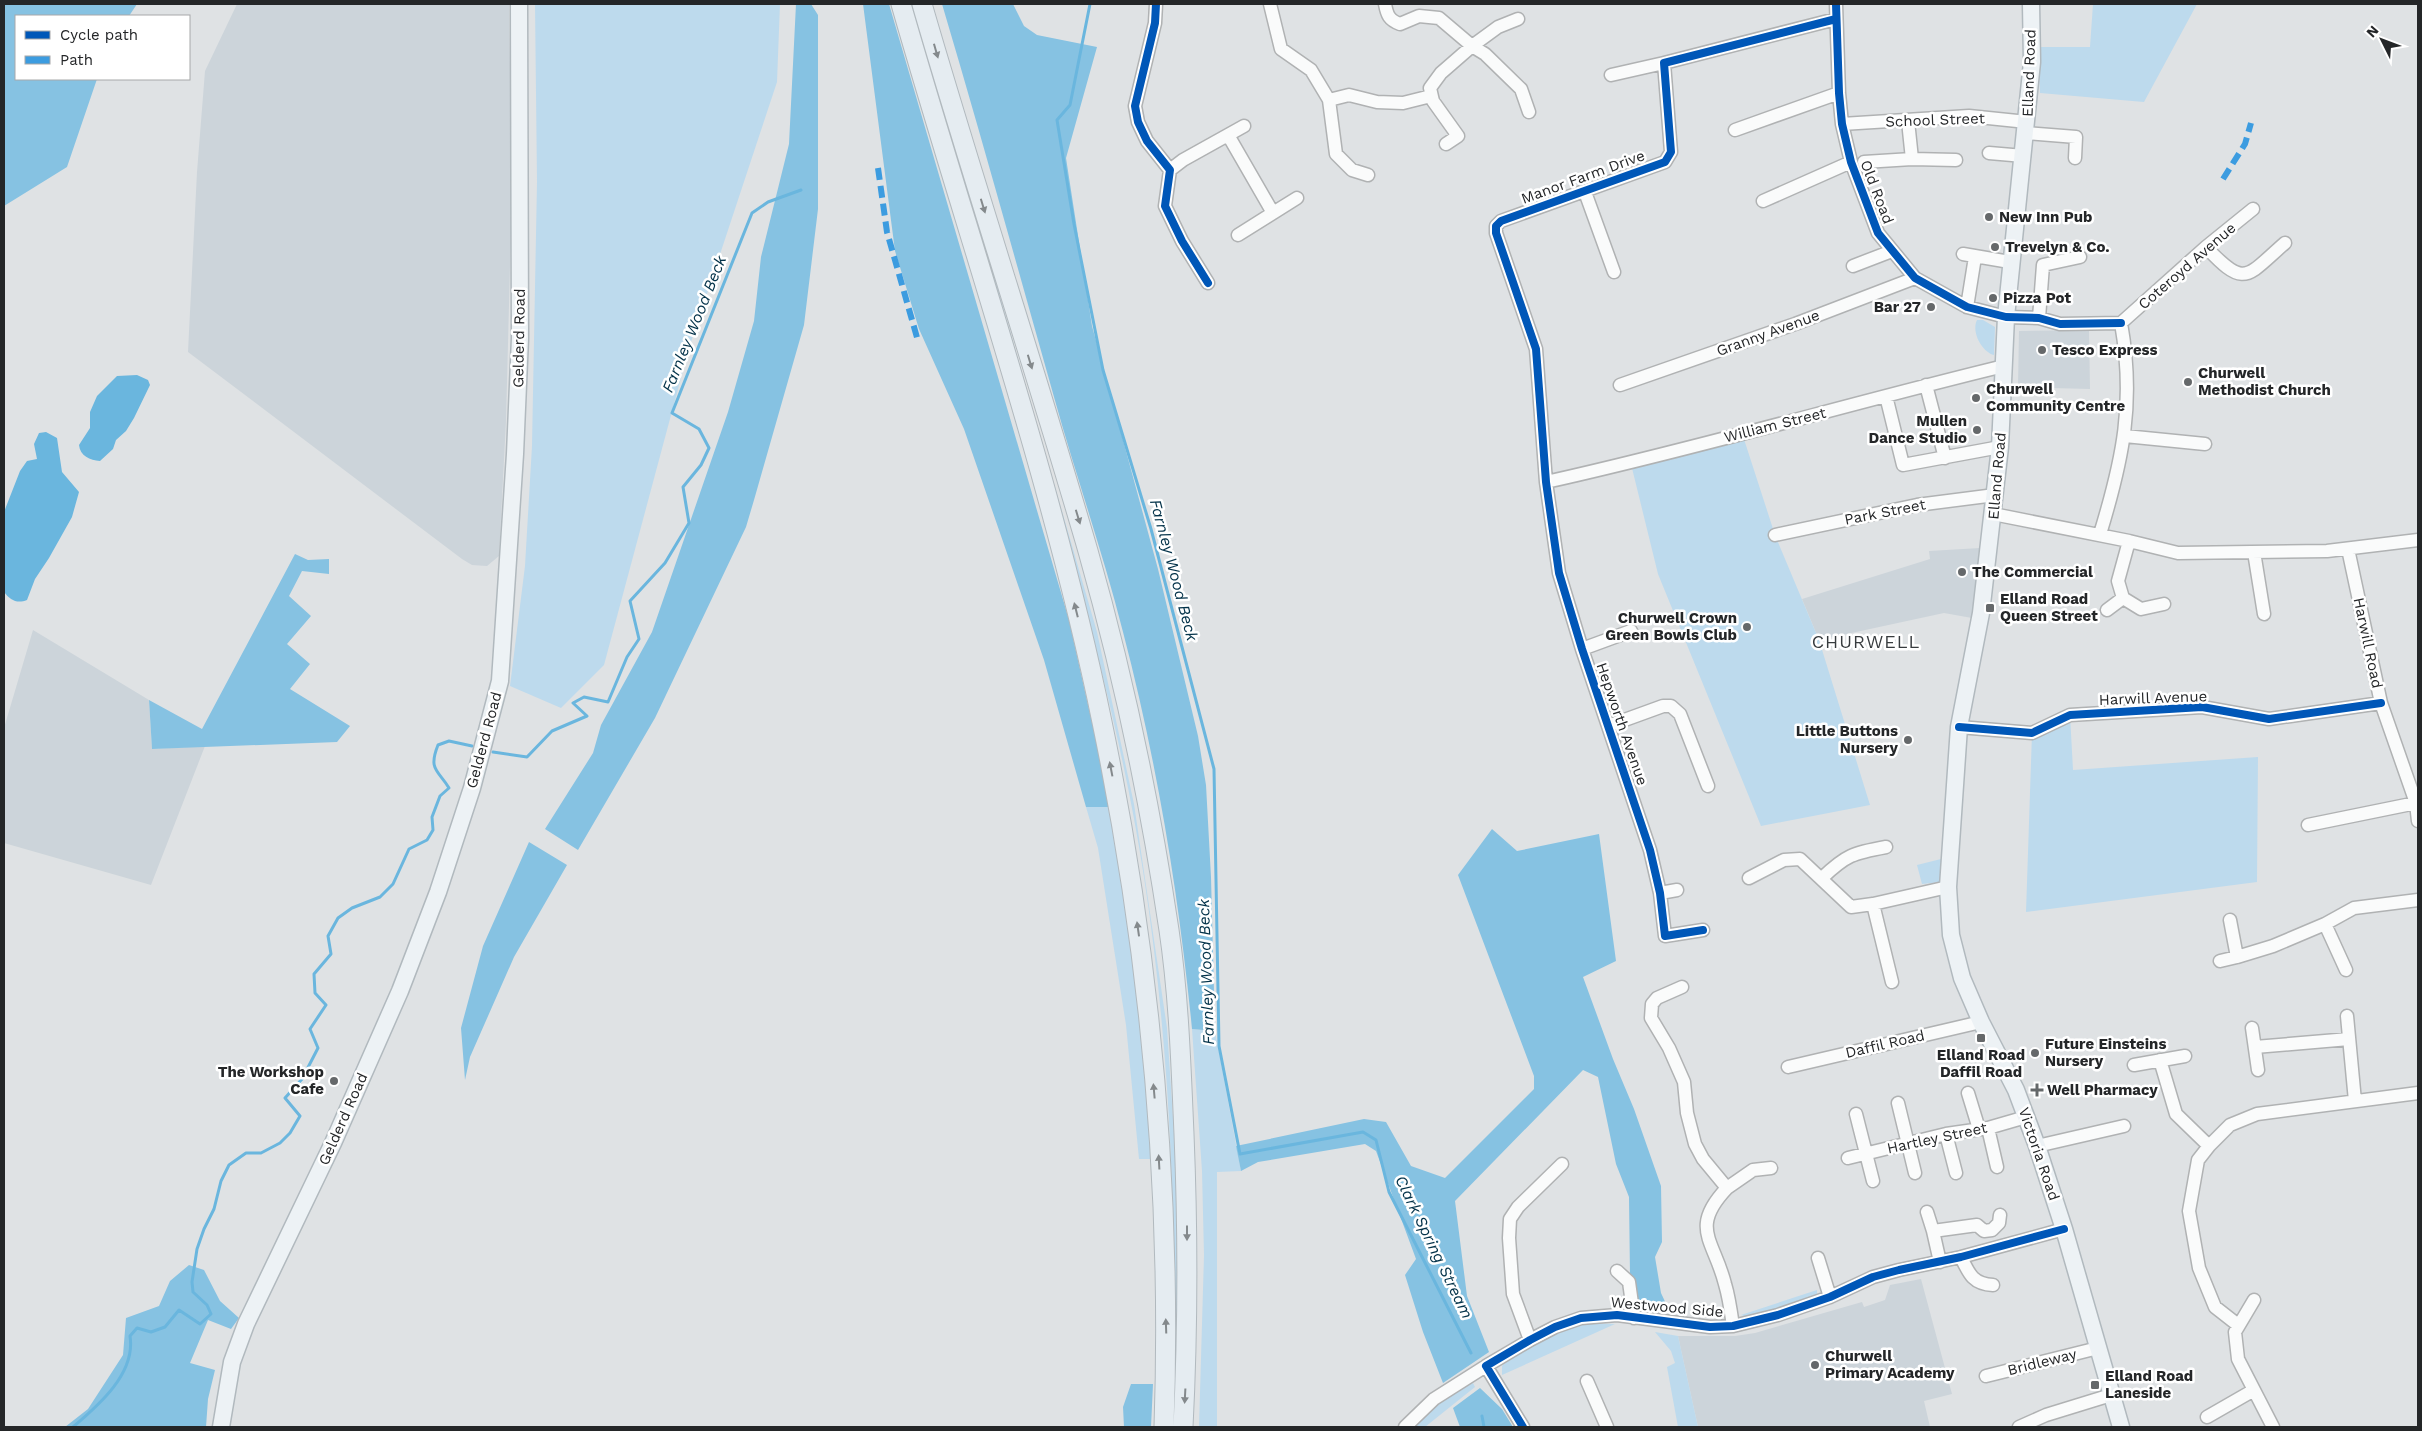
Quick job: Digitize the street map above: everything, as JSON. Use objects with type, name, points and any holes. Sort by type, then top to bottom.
[{"type":"highway","points":[[901,4],[1036,462],[1076,608],[1102,719],[1123,828],[1140,942],[1158,1139],[1167,1334],[1164,1427]]},
{"type":"highway","points":[[922,4],[1088,553],[1128,712],[1169,930],[1180,1030],[1187,1184],[1187,1349],[1183,1427]]},
{"type":"main road","name":"Gelderd Road","points":[[221,1427],[232,1362],[246,1324],[333,1143],[400,991],[438,892],[472,788],[500,682],[515,464],[520,338],[520,4]]},
{"type":"main road","name":"Elland Road","points":[[1948,887],[1958,727],[1981,613],[2000,447],[2010,262],[2024,156],[2032,62],[2030,4]]},
{"type":"main road","name":"Victoria Road","points":[[1948,887],[1954,944],[1962,978],[1981,1022],[2016,1090],[2037,1146],[2064,1229],[2121,1427]]},
{"type":"street","points":[[1156,4],[1155,23],[1135,106],[1138,122],[1147,141],[1170,170],[1166,200],[1168,213],[1182,241],[1208,283]]},
{"type":"street","points":[[1270,4],[1281,49],[1312,70],[1330,100],[1336,154],[1352,170],[1368,175]]},
{"type":"street","points":[[1385,4],[1392,21],[1400,24],[1419,16],[1439,18],[1472,46],[1486,54],[1521,89],[1529,112]]},
{"type":"street","name":"Old Road","points":[[1836,4],[1839,93],[1842,124],[1851,162],[1878,233],[1914,278],[1966,307],[2006,317],[2039,318],[2060,324],[2121,323]]},
{"type":"street","points":[[1446,144],[1458,136],[1431,96],[1430,88],[1433,81],[1472,46],[1498,27],[1518,19]]},
{"type":"street","points":[[1611,75],[1836,19]]},
{"type":"street","name":"Manor Farm Drive","points":[[1546,482],[1536,349],[1496,233],[1496,226],[1501,222],[1665,162],[1671,152],[1664,63]]},
{"type":"street","points":[[1735,130],[1839,93]]},
{"type":"street","points":[[1330,100],[1349,95],[1377,102],[1403,103],[1431,96]]},
{"type":"street","name":"School Street","points":[[1842,124],[1969,116],[2076,137],[2075,158]]},
{"type":"street","points":[[1908,120],[1912,159]]},
{"type":"street","points":[[1170,170],[1244,126]]},
{"type":"street","points":[[1228,135],[1273,213]]},
{"type":"street","points":[[1989,153],[2024,156]]},
{"type":"street","points":[[1864,162],[1912,159],[1956,160]]},
{"type":"street","points":[[1763,201],[1851,162]]},
{"type":"street","points":[[1585,192],[1614,272]]},
{"type":"street","points":[[1238,235],[1297,198]]},
{"type":"street","name":"Coteroyd Avenue","points":[[2121,323],[2206,247],[2253,209]]},
{"type":"street","points":[[2206,247],[2224,267],[2232,273],[2242,275],[2255,268],[2285,243]]},
{"type":"street","points":[[1853,266],[1892,251]]},
{"type":"street","points":[[1966,307],[1969,255],[2010,262]]},
{"type":"street","points":[[2039,318],[2043,265],[2081,256]]},
{"type":"street","name":"Granny Avenue","points":[[1620,385],[1795,324],[1914,278]]},
{"type":"street","points":[[2100,534],[2117,478],[2125,436],[2127,355],[2121,323]]},
{"type":"street","name":"William Street","points":[[1546,482],[1631,464],[1742,433],[2004,366]]},
{"type":"street","points":[[1926,385],[1945,458]]},
{"type":"street","points":[[1886,396],[1903,465],[2000,447]]},
{"type":"street","points":[[2125,436],[2205,444]]},
{"type":"street","name":"Hepworth Avenue","points":[[1546,482],[1559,573],[1582,649],[1650,850],[1660,893],[1665,936],[1703,930]]},
{"type":"street","name":"Park Street","points":[[1775,535],[1917,505],[1995,495]]},
{"type":"street","points":[[1993,514],[2100,534],[2178,553],[2348,549],[2418,540]]},
{"type":"street","points":[[2129,541],[2118,581],[2123,598],[2141,609],[2164,604]]},
{"type":"street","name":"Harwill Road","points":[[2348,549],[2381,703],[2416,803],[2418,821]]},
{"type":"street","points":[[2254,552],[2264,614]]},
{"type":"street","points":[[2107,610],[2123,598]]},
{"type":"street","name":"Hepworth Avenue","points":[[1582,649],[1631,631]]},
{"type":"street","name":"Harwill Avenue","points":[[1958,727],[2032,733],[2070,715],[2202,707],[2269,720],[2381,703]]},
{"type":"street","points":[[1608,726],[1663,706],[1676,709],[1680,714],[1708,786]]},
{"type":"street","points":[[2308,824],[2416,803]]},
{"type":"street","points":[[1822,878],[1839,862],[1855,853],[1886,847]]},
{"type":"street","points":[[1749,878],[1774,864],[1792,858],[1800,859],[1851,907],[1873,904],[1948,887]]},
{"type":"street","points":[[1660,893],[1677,890]]},
{"type":"street","points":[[2220,961],[2273,946],[2325,924],[2354,908],[2418,900]]},
{"type":"street","points":[[1873,904],[1892,982]]},
{"type":"street","points":[[2230,920],[2237,957]]},
{"type":"street","points":[[2325,924],[2346,970]]},
{"type":"street","points":[[1682,987],[1657,998],[1652,1004],[1651,1018],[1669,1048],[1684,1082],[1687,1113],[1695,1144],[1703,1158],[1727,1188]]},
{"type":"street","points":[[2347,1016],[2355,1101]]},
{"type":"street","name":"Daffil Road","points":[[1788,1067],[1981,1022]]},
{"type":"street","points":[[2252,1028],[2258,1070]]},
{"type":"street","points":[[2255,1048],[2349,1039]]},
{"type":"street","points":[[2134,1065],[2186,1056]]},
{"type":"street","points":[[2160,1060],[2176,1114],[2209,1146]]},
{"type":"street","points":[[1968,1093],[1998,1167]]},
{"type":"street","points":[[2238,1325],[2215,1307],[2199,1268],[2189,1211],[2198,1160],[2230,1125],[2257,1114],[2418,1093]]},
{"type":"street","points":[[1898,1103],[1915,1173]]},
{"type":"street","points":[[1856,1114],[1873,1181]]},
{"type":"street","name":"Hartley Street","points":[[1848,1158],[1946,1134],[1983,1129],[2026,1117]]},
{"type":"street","points":[[2037,1146],[2124,1126]]},
{"type":"street","points":[[1946,1134],[1956,1173]]},
{"type":"street","points":[[1530,1340],[1513,1294],[1509,1238],[1510,1219],[1518,1207],[1562,1164]]},
{"type":"street","points":[[1733,1326],[1725,1283],[1706,1228],[1708,1214],[1713,1202],[1727,1188],[1753,1170],[1771,1168]]},
{"type":"street","points":[[1927,1212],[1940,1262]]},
{"type":"street","points":[[1933,1230],[1970,1225],[1977,1225],[1984,1231],[1992,1230],[1999,1223],[2000,1215]]},
{"type":"street","name":"Westwood Side","points":[[1405,1427],[1434,1399],[1486,1366],[1530,1340],[1581,1318],[1600,1315],[1710,1327],[1733,1326],[1778,1315],[1830,1297],[1873,1277],[1961,1257],[2064,1229]]},
{"type":"street","points":[[1961,1257],[1971,1278],[1982,1284],[1993,1285]]},
{"type":"street","points":[[1818,1258],[1830,1297]]},
{"type":"street","points":[[1618,1271],[1629,1282],[1634,1318]]},
{"type":"street","points":[[2254,1300],[2235,1332],[2238,1359],[2273,1427]]},
{"type":"street","name":"Bridleway","points":[[1986,1376],[2098,1348]]},
{"type":"street","points":[[1486,1366],[1523,1427]]},
{"type":"street","points":[[1587,1381],[1607,1427]]},
{"type":"street","points":[[2207,1417],[2254,1390]]},
{"type":"street","points":[[2019,1427],[2046,1415],[2111,1395]]},
{"type":"shaded area","points":[[4,4],[137,4],[130,15],[15,15],[15,80],[97,80],[67,167],[4,206]]},
{"type":"shaded area","points":[[237,4],[509,4],[512,189],[506,421],[499,556],[487,566],[472,565],[462,559],[188,352],[197,172],[205,71]]},
{"type":"shaded area","points":[[535,4],[780,4],[777,82],[689,348],[604,665],[561,708],[510,686],[525,566],[532,446],[537,182]]},
{"type":"shaded area","points":[[796,4],[811,4],[818,15],[818,209],[804,325],[746,527],[655,718],[578,850],[545,829],[593,753],[601,725],[652,632],[728,412],[754,321],[761,257],[789,144]]},
{"type":"shaded area","points":[[863,4],[889,4],[1069,620],[1111,807],[1086,807],[1044,660],[964,429],[919,329],[895,251]]},
{"type":"shaded area","points":[[942,4],[1013,4],[1024,26],[1037,35],[1097,47],[1066,158],[1092,326],[1158,569],[1198,736],[1206,785],[1211,877],[1215,1031],[1192,1029],[1181,929],[1165,829],[1135,681],[1107,573],[1062,427]]},
{"type":"shaded area","points":[[2093,4],[2197,4],[2144,102],[2040,93],[2038,47],[2090,47]]},
{"type":"shaded area","points":[[934,85],[939,86],[1097,632],[1134,804],[1167,1028],[1176,1163],[1179,1246],[1175,1427],[1171,1427],[1174,1289],[1171,1152],[1167,1083],[1153,946],[1135,824],[1101,668],[1059,513]]},
{"type":"shaded area","points":[[1977,320],[1983,320],[1995,327],[1994,355],[1985,350],[1979,341],[1975,330]]},
{"type":"shaded area","points":[[2089,330],[2090,389],[2018,387],[2019,331]]},
{"type":"shaded area","points":[[137,375],[148,380],[150,385],[126,431],[116,440],[113,449],[100,461],[86,457],[81,452],[79,445],[90,428],[90,412],[97,396],[117,376]]},
{"type":"shaded area","points":[[46,432],[57,438],[62,472],[79,492],[72,517],[35,579],[27,600],[17,601],[11,599],[4,592],[4,512],[20,471],[27,461],[37,459],[34,444],[39,433]]},
{"type":"shaded area","points":[[1742,433],[1775,535],[1819,640],[1870,805],[1761,826],[1658,574],[1631,464]]},
{"type":"shaded area","points":[[1980,548],[1972,618],[1944,613],[1819,640],[1802,599],[1930,559],[1929,551]]},
{"type":"shaded area","points":[[295,554],[308,560],[329,559],[329,574],[302,571],[289,596],[311,616],[287,644],[310,664],[290,689],[350,726],[337,742],[152,749],[149,700],[202,729]]},
{"type":"shaded area","points":[[33,630],[149,700],[152,749],[205,746],[151,885],[4,843],[4,728]]},
{"type":"shaded area","points":[[2070,715],[2073,770],[2258,757],[2257,882],[2026,912],[2032,733]]},
{"type":"shaded area","points":[[1086,807],[1111,807],[1143,1026],[1152,1159],[1139,1159],[1126,1025],[1098,848]]},
{"type":"shaded area","points":[[1492,829],[1517,851],[1599,834],[1616,961],[1583,977],[1613,1059],[1634,1109],[1661,1186],[1662,1242],[1655,1257],[1661,1293],[1668,1308],[1636,1304],[1630,1275],[1629,1197],[1616,1164],[1598,1077],[1583,1070],[1455,1201],[1467,1296],[1489,1352],[1443,1383],[1423,1332],[1405,1275],[1416,1259],[1376,1151],[1365,1144],[1258,1162],[1241,1171],[1236,1146],[1364,1119],[1386,1122],[1411,1166],[1445,1178],[1534,1089],[1534,1076],[1458,875]]},
{"type":"shaded area","points":[[529,842],[567,865],[514,957],[470,1057],[465,1080],[461,1028],[483,946]]},
{"type":"shaded area","points":[[1941,859],[1941,882],[1922,884],[1917,865]]},
{"type":"shaded area","points":[[1192,1029],[1215,1031],[1241,1171],[1217,1172],[1217,1427],[1199,1427],[1204,1255],[1202,1171]]},
{"type":"shaded area","points":[[189,1265],[204,1270],[220,1301],[239,1318],[231,1329],[208,1320],[190,1363],[215,1370],[208,1399],[206,1427],[65,1427],[88,1409],[123,1355],[126,1318],[159,1306],[170,1281]]},
{"type":"shaded area","name":"Churwell Primary Academy","points":[[1921,1279],[1952,1394],[1924,1401],[1930,1427],[1698,1427],[1678,1336],[1735,1336],[1755,1333],[1862,1302],[1864,1307],[1885,1300],[1890,1285]]},
{"type":"shaded area","points":[[1817,1290],[1817,1295],[1757,1316],[1747,1317],[1741,1315]]},
{"type":"shaded area","points":[[1589,1323],[1615,1324],[1502,1375],[1502,1366],[1505,1361],[1556,1334]]},
{"type":"shaded area","points":[[1655,1332],[1678,1336],[1698,1427],[1678,1427],[1667,1367],[1675,1363],[1671,1351]]},
{"type":"shaded area","points":[[1473,1383],[1475,1387],[1425,1427],[1411,1427],[1442,1400]]},
{"type":"shaded area","points":[[1131,1384],[1153,1384],[1151,1427],[1124,1427],[1123,1407]]},
{"type":"shaded area","points":[[1480,1388],[1502,1409],[1513,1427],[1460,1427],[1453,1408]]},
{"type":"waterway","name":"Farnley Wood Beck","points":[[1090,4],[1070,105],[1057,120],[1074,224],[1103,370],[1151,529],[1214,769],[1219,1046],[1240,1154],[1363,1132],[1376,1140],[1389,1192],[1471,1353]]},
{"type":"waterway","name":"Farnley Wood Beck","points":[[493,752],[527,757],[552,731],[587,716],[573,703],[584,697],[608,702],[627,657],[639,639],[630,601],[665,563],[689,523],[683,487],[701,465],[709,448],[699,429],[672,413],[752,213],[768,202],[801,190]]},
{"type":"waterway","name":"Farnley Wood Beck","points":[[73,1427],[94,1409],[114,1387],[127,1363],[130,1350],[130,1336],[137,1328],[151,1332],[165,1327],[179,1310],[200,1324],[211,1314],[207,1305],[193,1292],[192,1282],[197,1249],[214,1209],[221,1181],[229,1165],[246,1153],[261,1153],[280,1143],[290,1133],[300,1116],[285,1098],[302,1079],[318,1048],[310,1029],[326,1005],[315,993],[314,974],[331,954],[328,936],[338,918],[352,908],[380,897],[393,884],[409,849],[427,840],[433,830],[432,817],[440,796],[449,788],[434,765],[438,745],[449,741],[472,746]]},
{"type":"waterway","name":"Clark Spring Stream","points":[[1482,1416],[1484,1427]]},
{"type":"marked path","points":[[2223,179],[2245,144],[2251,123]]},
{"type":"marked path","points":[[878,168],[887,232],[918,341]]},
{"type":"cycle path","points":[[1156,4],[1155,23],[1135,106],[1138,122],[1147,141],[1170,170],[1165,206],[1182,241],[1208,283]]},
{"type":"cycle path","points":[[1836,4],[1839,93],[1842,124],[1851,162],[1878,233],[1915,278],[1967,307],[2006,317],[2039,318],[2060,324],[2121,323]]},
{"type":"cycle path","points":[[1703,930],[1665,936],[1660,893],[1650,850],[1582,649],[1559,573],[1546,482],[1536,349],[1496,233],[1496,226],[1501,221],[1665,162],[1671,152],[1664,63],[1836,19]]},
{"type":"cycle path","points":[[1959,727],[2032,733],[2070,715],[2202,707],[2269,719],[2381,703]]},
{"type":"cycle path","points":[[1523,1427],[1486,1366],[1555,1327],[1581,1318],[1617,1315],[1710,1327],[1733,1326],[1778,1315],[1830,1297],[1873,1277],[1961,1257],[2064,1229]]},
{"type":"place","name":"New Inn Pub","points":[[1989,217]]},
{"type":"place","name":"Trevelyn & Co.","points":[[1995,247]]},
{"type":"place","name":"Pizza Pot","points":[[1993,298]]},
{"type":"place","name":"Bar 27","points":[[1931,307]]},
{"type":"place","name":"Tesco Express","points":[[2042,350]]},
{"type":"place","name":"Churwell Methodist Church","points":[[2188,382]]},
{"type":"place","name":"Churwell Community Centre","points":[[1976,398]]},
{"type":"place","name":"Mullen Dance Studio","points":[[1977,430]]},
{"type":"place","name":"The Commercial","points":[[1962,572]]},
{"type":"place","name":"Elland Road Queen Street","points":[[1990,608]]},
{"type":"place","name":"Churwell Crown Green Bowls Club","points":[[1747,627]]},
{"type":"place","name":"Little Buttons Nursery","points":[[1908,740]]},
{"type":"place","name":"Elland Road Daffil Road","points":[[1981,1038]]},
{"type":"place","name":"Future Einsteins Nursery","points":[[2035,1053]]},
{"type":"place","name":"The Workshop Cafe","points":[[334,1081]]},
{"type":"place","name":"Well Pharmacy","points":[[2037,1090]]},
{"type":"place","name":"Churwell Primary Academy","points":[[1815,1365]]},
{"type":"place","name":"Elland Road Laneside","points":[[2095,1385]]},
{"type":"district","name":"CHURWELL","points":[[1866,641]]}]
